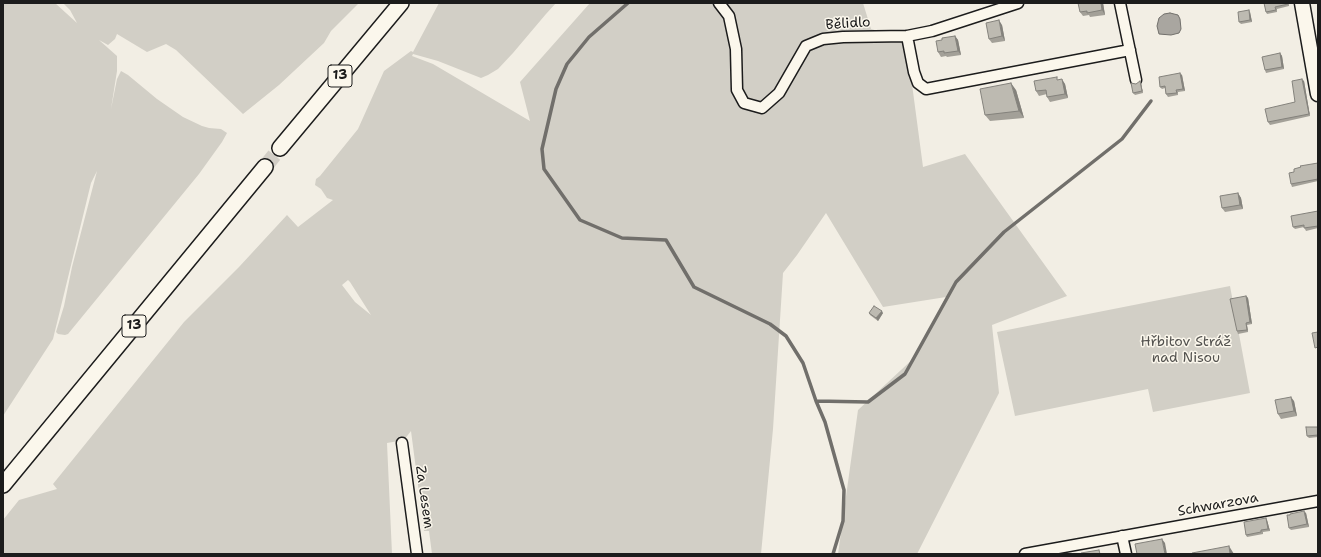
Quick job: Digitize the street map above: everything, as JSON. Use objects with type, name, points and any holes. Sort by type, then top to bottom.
[{"type":"main road","name":"13","points":[[280,148],[400,3]]},
{"type":"main road","name":"13","points":[[3,485],[265,167]]},
{"type":"street","name":"Bělidlo","points":[[719,3],[728,16],[736,49],[737,90],[744,103],[762,108],[779,93],[806,46],[823,39],[843,37],[907,36],[932,31],[1018,3]]},
{"type":"street","points":[[1120,3],[1136,80]]},
{"type":"street","points":[[1302,3],[1318,94]]},
{"type":"street","points":[[907,36],[914,72],[918,83],[926,89],[1130,50]]},
{"type":"street","name":"Za Lesem","points":[[402,443],[417,554]]},
{"type":"street","name":"Schwarzova","points":[[1025,554],[1318,501]]},
{"type":"street","points":[[1122,536],[1126,554]]},
{"type":"green space","points":[[3,3],[55,3],[77,23],[70,10],[63,3],[359,3],[331,31],[324,43],[279,85],[243,114],[176,50],[166,44],[147,52],[117,34],[115,39],[108,45],[99,40],[117,56],[117,71],[111,109],[117,79],[121,71],[183,117],[202,126],[221,129],[227,133],[199,174],[68,334],[58,334],[56,332],[64,306],[72,267],[97,171],[91,183],[53,339],[3,416]]},
{"type":"green space","points":[[439,3],[556,3],[498,69],[481,78],[438,61],[413,54],[412,56],[433,64],[530,121],[520,82],[590,3],[863,3],[871,29],[906,39],[923,167],[965,154],[1067,296],[992,325],[999,393],[917,554],[838,554],[858,410],[915,357],[946,297],[883,307],[826,213],[783,273],[773,429],[761,554],[432,554],[429,531],[424,531],[411,431],[404,440],[387,443],[392,554],[3,554],[3,520],[19,500],[57,489],[53,484],[184,322],[239,267],[287,215],[298,227],[333,200],[327,198],[321,189],[315,185],[316,179],[358,129],[384,71],[411,51],[413,52]],"holes":[[[348,280],[371,315],[355,302],[342,285]]]},
{"type":"green space","name":"Hřbitov Stráž nad Nisou","points":[[1230,286],[1250,393],[1153,412],[1148,389],[1015,416],[997,332]]},
{"type":"shaded area","points":[[1170,13],[1178,15],[1180,19],[1181,29],[1179,33],[1171,35],[1159,34],[1157,26],[1159,18],[1164,14]]},
{"type":"building","points":[[1078,3],[1101,3],[1102,10],[1087,13],[1087,11],[1080,12]]},
{"type":"building","points":[[1264,3],[1288,4],[1275,7],[1276,10],[1266,12]]},
{"type":"building","points":[[1249,10],[1250,20],[1239,22],[1238,12]]},
{"type":"building","points":[[999,20],[1002,36],[989,39],[986,23]]},
{"type":"building","points":[[955,36],[958,51],[944,53],[944,51],[938,52],[936,41],[942,40],[942,38]]},
{"type":"building","points":[[1280,53],[1282,67],[1265,70],[1262,57]]},
{"type":"building","points":[[1180,73],[1183,89],[1176,90],[1177,93],[1166,94],[1165,86],[1160,87],[1159,77]]},
{"type":"building","points":[[1057,77],[1057,80],[1062,79],[1065,94],[1047,97],[1046,90],[1036,91],[1034,81]]},
{"type":"building","points":[[1302,79],[1309,114],[1268,122],[1265,109],[1295,102],[1292,81]]},
{"type":"building","points":[[1140,81],[1142,91],[1133,93],[1131,83],[1136,84]]},
{"type":"building","points":[[1011,83],[1019,111],[985,115],[980,89]]},
{"type":"building","points":[[1318,163],[1318,179],[1291,184],[1289,173],[1294,172],[1294,169],[1301,167],[1300,166]]},
{"type":"building","points":[[1238,193],[1240,205],[1222,208],[1220,196]]},
{"type":"building","points":[[1318,211],[1318,226],[1304,228],[1304,225],[1293,227],[1291,216]]},
{"type":"building","points":[[1246,296],[1250,322],[1246,323],[1247,330],[1237,331],[1230,299]]},
{"type":"building","points":[[874,306],[882,311],[876,318],[869,313]]},
{"type":"building","points":[[1318,332],[1318,347],[1315,348],[1312,333]]},
{"type":"building","points":[[1291,397],[1294,411],[1278,414],[1275,400]]},
{"type":"building","points":[[1306,427],[1318,427],[1318,435],[1307,436]]},
{"type":"building","points":[[1304,511],[1307,524],[1289,528],[1287,515]]},
{"type":"building","points":[[1266,518],[1268,529],[1246,535],[1244,522]]},
{"type":"building","points":[[1162,539],[1165,554],[1137,554],[1135,544]]},
{"type":"building","points":[[1229,546],[1230,554],[1192,553]]},
{"type":"building","points":[[1099,550],[1100,554],[1081,554],[1081,553]]},
{"type":"waterway","points":[[628,3],[589,37],[567,64],[556,89],[542,149],[544,169],[580,220],[622,238],[666,240],[694,287],[770,324],[786,336],[803,363],[825,422],[844,490],[843,521],[833,554]]},
{"type":"waterway","points":[[816,401],[868,402],[905,374],[956,282],[1004,232],[1122,139],[1151,101]]},
{"type":"tunnel","points":[[265,167],[280,148]]}]
